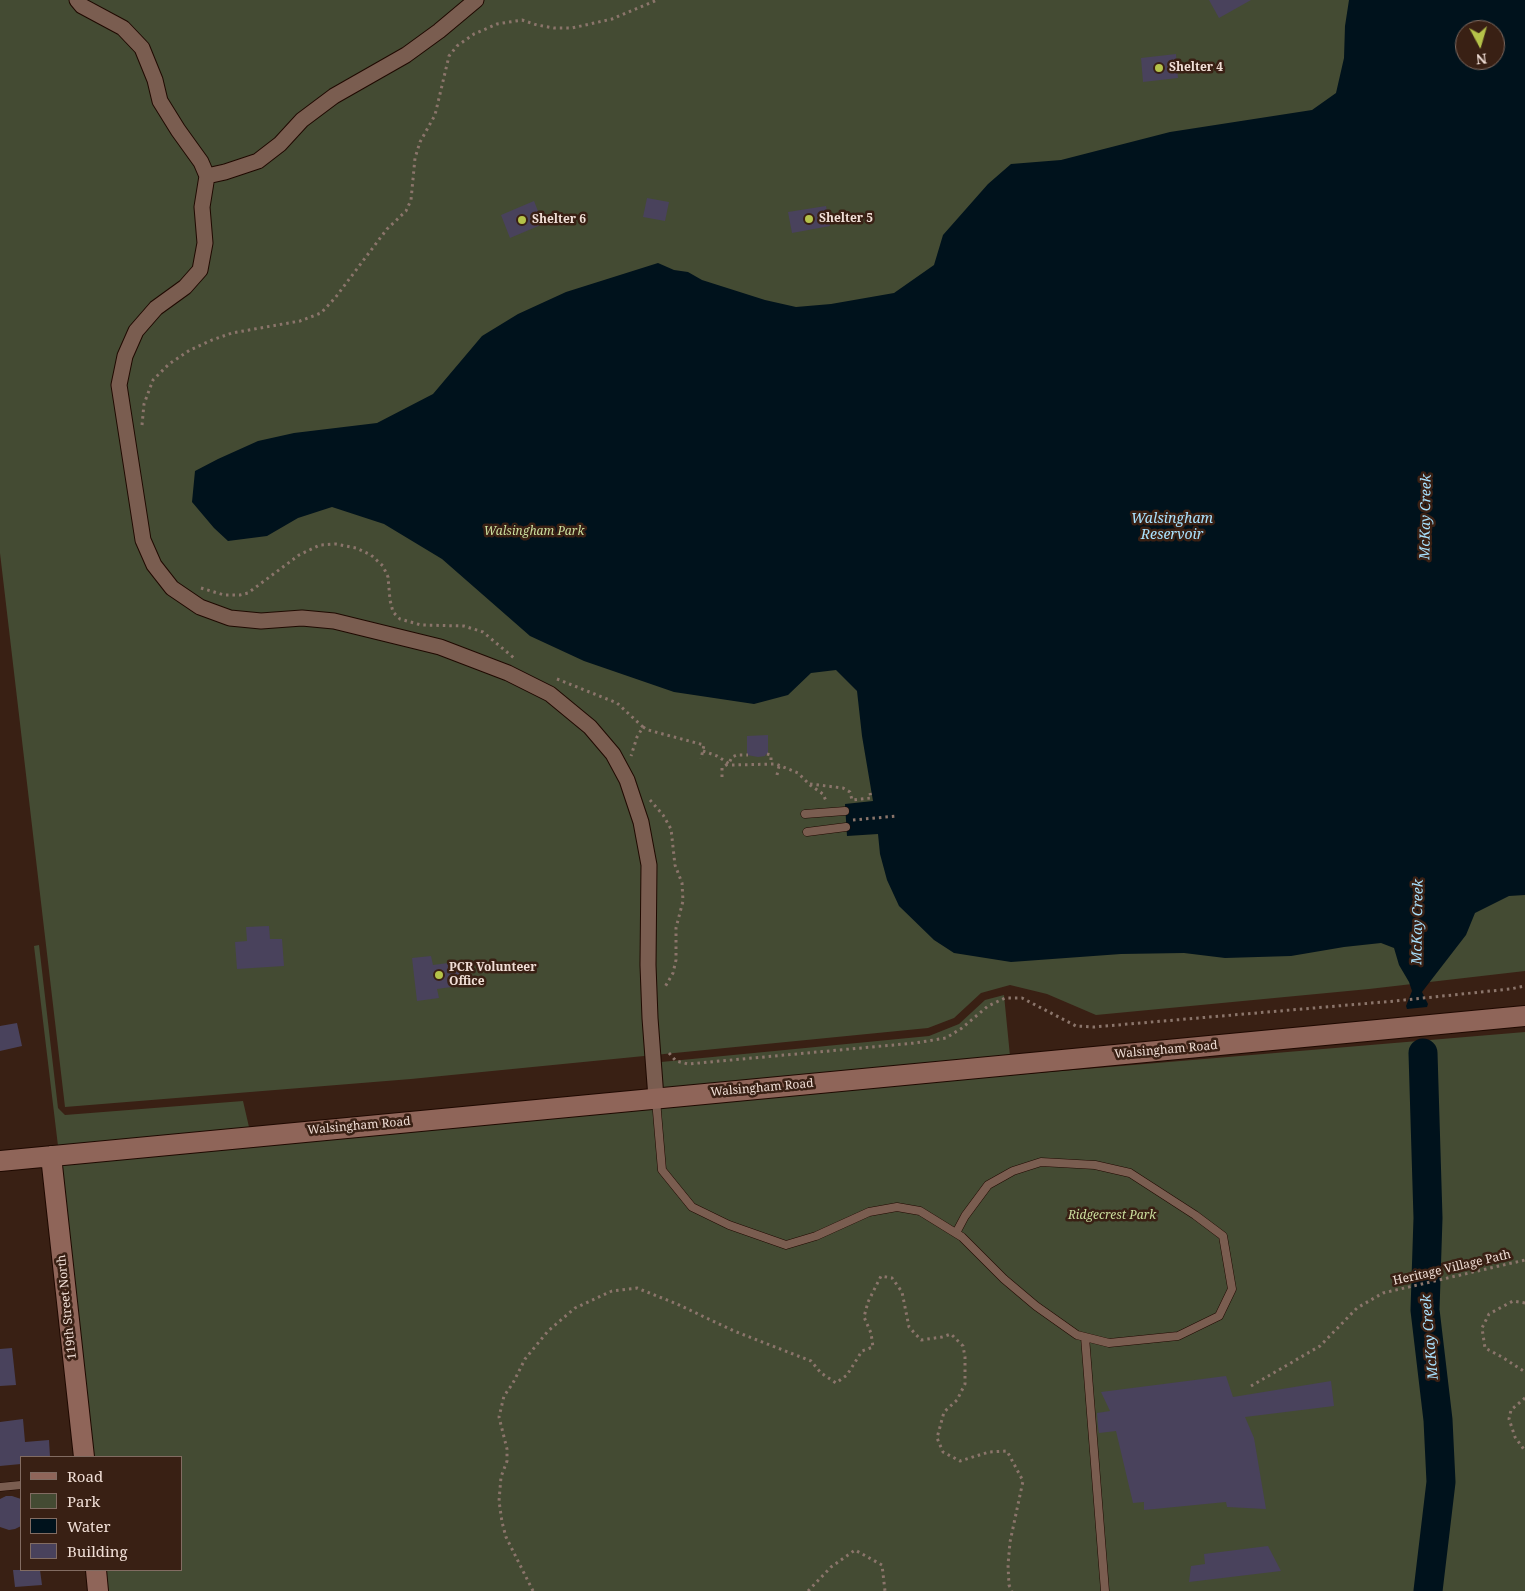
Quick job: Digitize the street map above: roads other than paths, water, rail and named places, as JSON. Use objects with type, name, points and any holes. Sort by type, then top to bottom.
[{"type":"street","points":[[77,0],[82,6],[123,28],[142,48],[160,102],[201,162],[206,176],[202,207],[205,244],[200,270],[185,287],[156,308],[136,331],[125,356],[119,384],[142,540],[154,565],[172,588],[200,607],[230,618],[261,621],[302,618],[334,622],[440,647],[508,673],[550,694],[590,727],[613,754],[627,780],[641,822],[648,857],[649,1009],[656,1098]]},
{"type":"street","points":[[206,176],[258,161],[280,144],[302,120],[334,96],[406,55],[439,31],[476,0]]},
{"type":"street","name":"Walsingham Road","points":[[0,1161],[1525,1016]]},
{"type":"street","name":"119th Street North","points":[[51,1156],[84,1456]]},
{"type":"street","points":[[96,1571],[98,1591]]},
{"type":"lane","points":[[805,814],[845,810]]},
{"type":"lane","points":[[806,832],[846,827]]},
{"type":"lane","points":[[656,1098],[662,1170],[692,1207],[729,1225],[786,1245],[816,1236],[869,1212],[896,1207],[920,1211],[962,1237],[1004,1279],[1036,1306],[1077,1335],[1109,1343],[1178,1336],[1218,1316],[1232,1289],[1224,1236],[1130,1173],[1095,1165],[1041,1162],[1013,1171],[988,1185],[965,1216],[956,1233]]},
{"type":"lane","points":[[1085,1337],[1105,1591]]},
{"type":"lane","points":[[0,1487],[20,1485]]},
{"type":"water","name":"Walsingham Reservoir","points":[[1349,0],[1525,0],[1525,895],[1509,896],[1475,913],[1466,935],[1422,992],[1428,1004],[1427,1007],[1407,1009],[1406,1006],[1412,991],[1409,982],[1399,965],[1394,948],[1381,943],[1291,956],[1225,958],[1184,953],[1121,954],[1011,962],[954,953],[934,940],[899,906],[887,880],[880,854],[878,834],[847,836],[845,804],[873,801],[862,736],[857,691],[836,670],[811,673],[788,695],[754,704],[674,692],[584,661],[530,636],[442,559],[384,524],[332,507],[298,518],[267,536],[228,541],[192,502],[195,471],[258,441],[294,433],[377,423],[433,394],[482,336],[518,314],[566,292],[658,263],[674,270],[688,272],[702,280],[765,300],[796,307],[831,304],[894,293],[934,265],[943,235],[988,184],[1011,164],[1061,160],[1170,132],[1312,110],[1336,93],[1344,58],[1345,26]]},
{"type":"waterway","name":"McKay Creek","points":[[1423,1053],[1428,1218],[1425,1310],[1438,1420],[1441,1482],[1428,1591]]},
{"type":"place","name":"Shelter 4","points":[[1159,68]]},
{"type":"place","name":"Shelter 5","points":[[809,219]]},
{"type":"place","name":"Shelter 6","points":[[522,220]]},
{"type":"place","name":"PCR Volunteer Office","points":[[439,975]]},
{"type":"park label","name":"Walsingham Park","points":[[534,532]]},
{"type":"park label","name":"Ridgecrest Park","points":[[1112,1216]]}]
